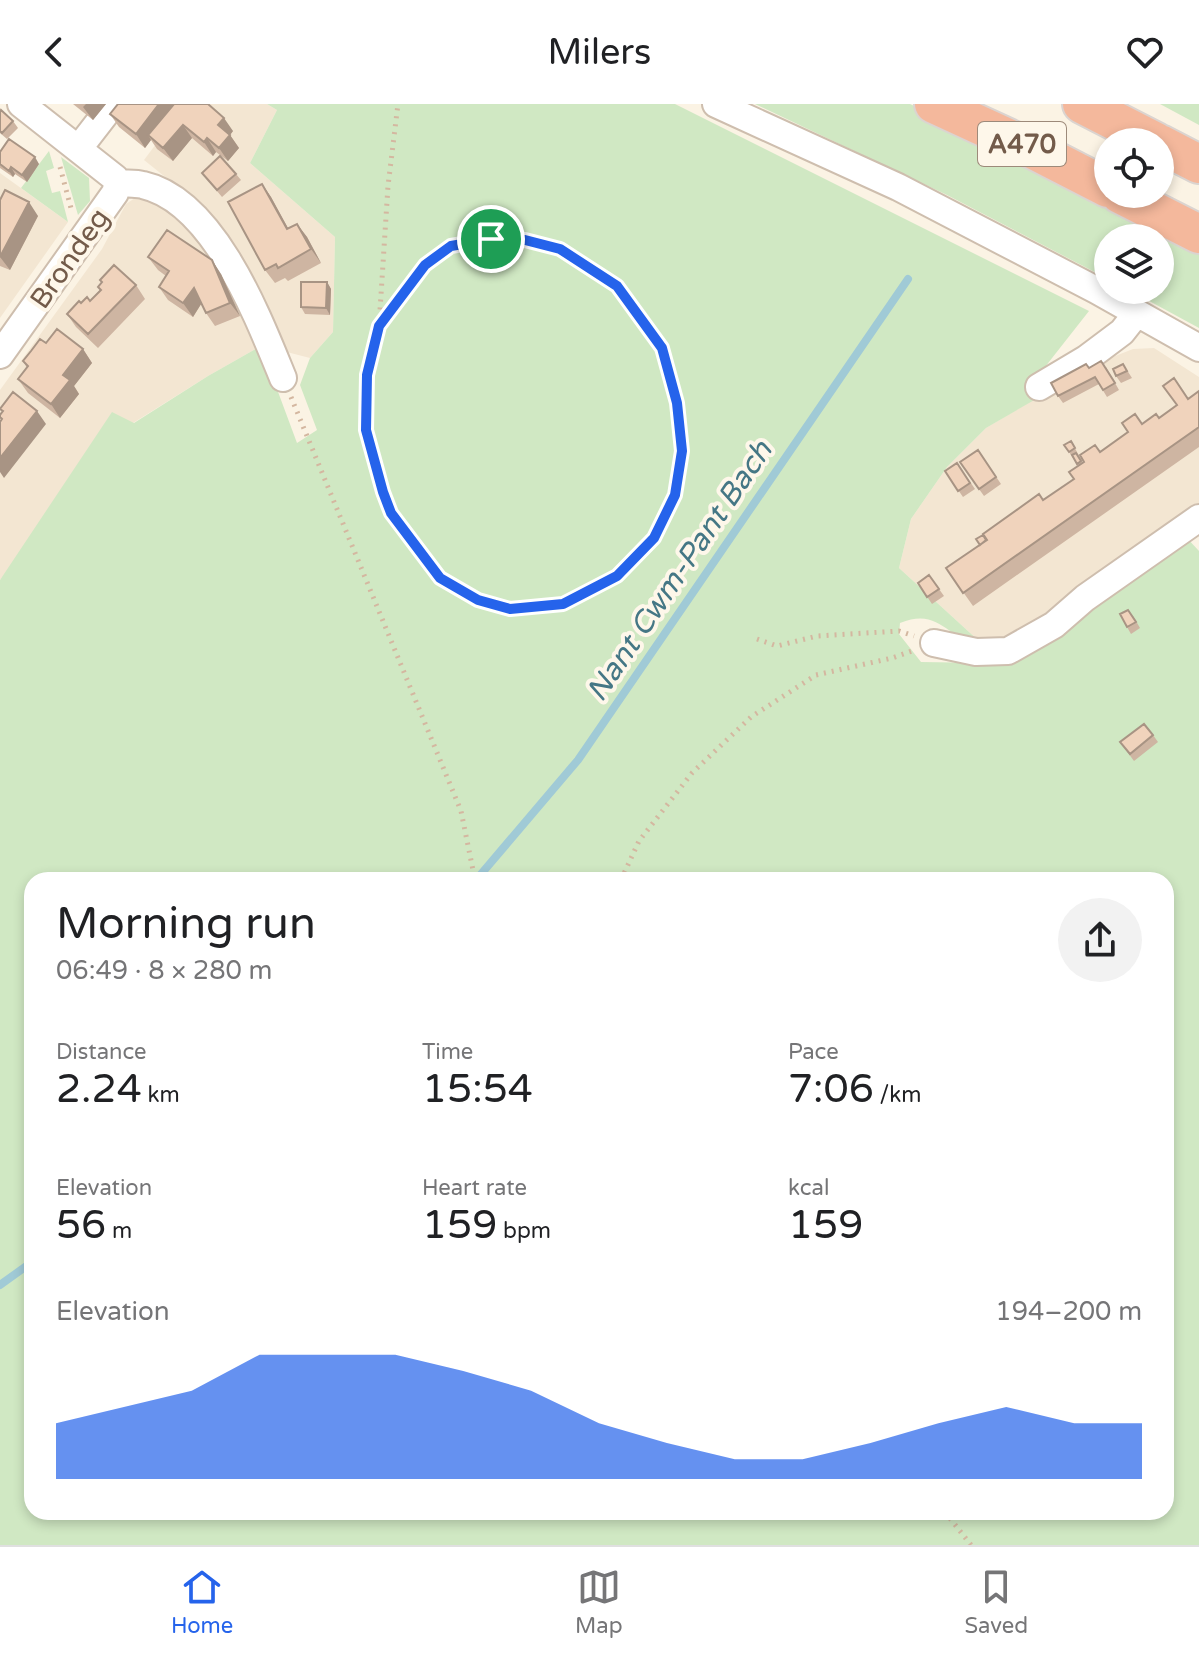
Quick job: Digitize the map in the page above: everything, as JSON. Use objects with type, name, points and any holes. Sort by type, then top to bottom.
[{"type":"highway","name":"A470","points":[[934,104],[1094,181]]},
{"type":"highway","name":"A470","points":[[1082,104],[1129,128]]},
{"type":"highway","name":"A470","points":[[1174,151],[1199,164]]},
{"type":"highway","points":[[1148,208],[1199,234]]},
{"type":"street","name":"Brondeg","points":[[0,355],[115,193],[118,183],[21,104]]},
{"type":"street","points":[[72,143],[113,104]]},
{"type":"street","points":[[716,104],[898,187],[1199,348]]},
{"type":"street","points":[[118,183],[143,185],[164,194],[182,205],[206,231],[229,263],[254,308],[283,378]]},
{"type":"street","points":[[1039,387],[1086,359],[1122,332],[1137,313]]},
{"type":"street","points":[[934,643],[976,652],[1008,651],[1054,625],[1085,598],[1199,518]]},
{"type":"path","points":[[379,326],[425,265],[451,246],[491,239],[525,240],[560,249],[617,286],[662,348],[677,403],[682,451],[675,495],[654,538],[617,576],[563,604],[510,609],[478,600],[440,578],[391,513],[366,430],[367,375],[379,326],[388,186],[398,104]]},
{"type":"path","points":[[72,143],[56,151],[74,220],[88,231]]},
{"type":"path","points":[[283,378],[461,811],[473,872]]},
{"type":"path","points":[[757,639],[777,646],[817,636],[899,631],[934,643]]},
{"type":"path","points":[[625,872],[639,841],[692,773],[751,717],[816,675],[892,658],[934,643]]},
{"type":"path","points":[[951,1520],[971,1545]]},
{"type":"shaded area","points":[[186,104],[267,104],[277,110],[250,163],[335,237],[333,332],[310,358],[279,350],[189,196],[144,160]]},
{"type":"shaded area","points":[[0,173],[68,222],[0,318]]},
{"type":"shaded area","points":[[135,198],[146,198],[166,207],[195,229],[261,346],[133,423],[0,580],[0,390],[102,249],[126,204]]},
{"type":"shaded area","points":[[1154,348],[1199,377],[1199,508],[1044,620],[1010,638],[980,642],[899,568],[911,519],[947,467],[986,428],[1090,366],[1133,349]]},
{"type":"green space","points":[[267,104],[675,104],[1089,311],[1034,381],[1036,399],[986,428],[947,467],[911,519],[899,568],[980,642],[959,637],[925,619],[900,623],[899,634],[921,662],[987,663],[1186,537],[1199,551],[1199,1545],[0,1545],[0,580],[112,412],[134,423],[261,346],[297,443],[317,430],[300,385],[310,358],[333,332],[335,237],[250,163],[277,110]]},
{"type":"green space","points":[[755,104],[910,104],[1022,156],[1094,194],[1094,208],[1120,208],[1150,224],[1094,224],[1094,272],[947,195]]},
{"type":"green space","points":[[1160,104],[1199,104],[1199,125]]},
{"type":"green space","points":[[49,151],[54,168],[46,171],[52,193],[60,191],[68,222],[21,188]]},
{"type":"green space","points":[[61,157],[89,178],[90,201],[78,215]]},
{"type":"green space","points":[[1174,237],[1199,250],[1199,328],[1155,304],[1174,304]]},
{"type":"building","points":[[118,104],[159,104],[136,134],[110,114]]},
{"type":"building","points":[[174,104],[208,104],[224,118],[218,125],[230,135],[219,148],[207,138],[204,142],[183,125],[163,148],[148,135]]},
{"type":"building","points":[[1,110],[13,121],[2,133],[0,131]]},
{"type":"building","points":[[9,139],[35,157],[22,175],[0,164],[0,152]]},
{"type":"building","points":[[220,156],[236,174],[217,190],[202,173]]},
{"type":"building","points":[[262,184],[287,229],[297,224],[311,249],[278,268],[276,264],[265,270],[228,202]]},
{"type":"building","points":[[5,190],[29,202],[0,257],[0,200]]},
{"type":"building","points":[[167,230],[212,260],[230,303],[206,313],[194,288],[183,303],[159,287],[169,271],[148,257]]},
{"type":"building","points":[[114,265],[136,285],[88,334],[67,314],[79,301],[81,303],[87,297],[90,301],[101,290],[98,287],[102,282],[100,280]]},
{"type":"building","points":[[301,282],[327,282],[326,308],[301,307]]},
{"type":"building","points":[[57,329],[83,349],[63,375],[70,380],[51,404],[18,379],[28,366],[23,361],[40,339],[46,343]]},
{"type":"building","points":[[1101,361],[1115,383],[1103,390],[1095,377],[1058,396],[1051,383],[1086,364],[1089,368]]},
{"type":"building","points":[[1123,364],[1127,371],[1116,376],[1113,369]]},
{"type":"building","points":[[1174,378],[1188,399],[1199,391],[1199,427],[963,593],[946,568],[987,540],[983,534],[1039,494],[1043,500],[1074,479],[1069,472],[1084,462],[1080,455],[1095,445],[1100,452],[1128,432],[1122,423],[1135,414],[1142,424],[1156,414],[1159,418],[1177,405],[1163,386]]},
{"type":"building","points":[[13,392],[37,411],[0,458],[0,415],[3,411],[0,409]]},
{"type":"building","points":[[1071,441],[1075,448],[1069,452],[1064,445]]},
{"type":"building","points":[[978,450],[996,477],[979,489],[960,462]]},
{"type":"building","points":[[1076,453],[1081,461],[1077,464],[1072,455]]},
{"type":"building","points":[[957,463],[970,483],[958,491],[945,471]]},
{"type":"building","points":[[983,535],[986,540],[980,545],[976,539]]},
{"type":"building","points":[[929,575],[939,589],[927,597],[918,583]]},
{"type":"building","points":[[1128,610],[1136,622],[1127,627],[1120,614]]},
{"type":"building","points":[[1144,724],[1153,735],[1130,754],[1120,742]]},
{"type":"waterway","name":"Nant Cwm-Pant Bach","points":[[483,872],[578,760],[908,279]]},
{"type":"waterway","name":"Nant Cwm-Pant Bach","points":[[0,1285],[24,1268]]},
{"type":"route","points":[[491,239],[525,240],[560,249],[617,286],[662,348],[677,403],[682,451],[675,495],[654,538],[617,576],[563,604],[510,609],[478,600],[440,578],[391,513],[366,430],[367,375],[379,326],[425,265],[451,246],[491,239]]}]
